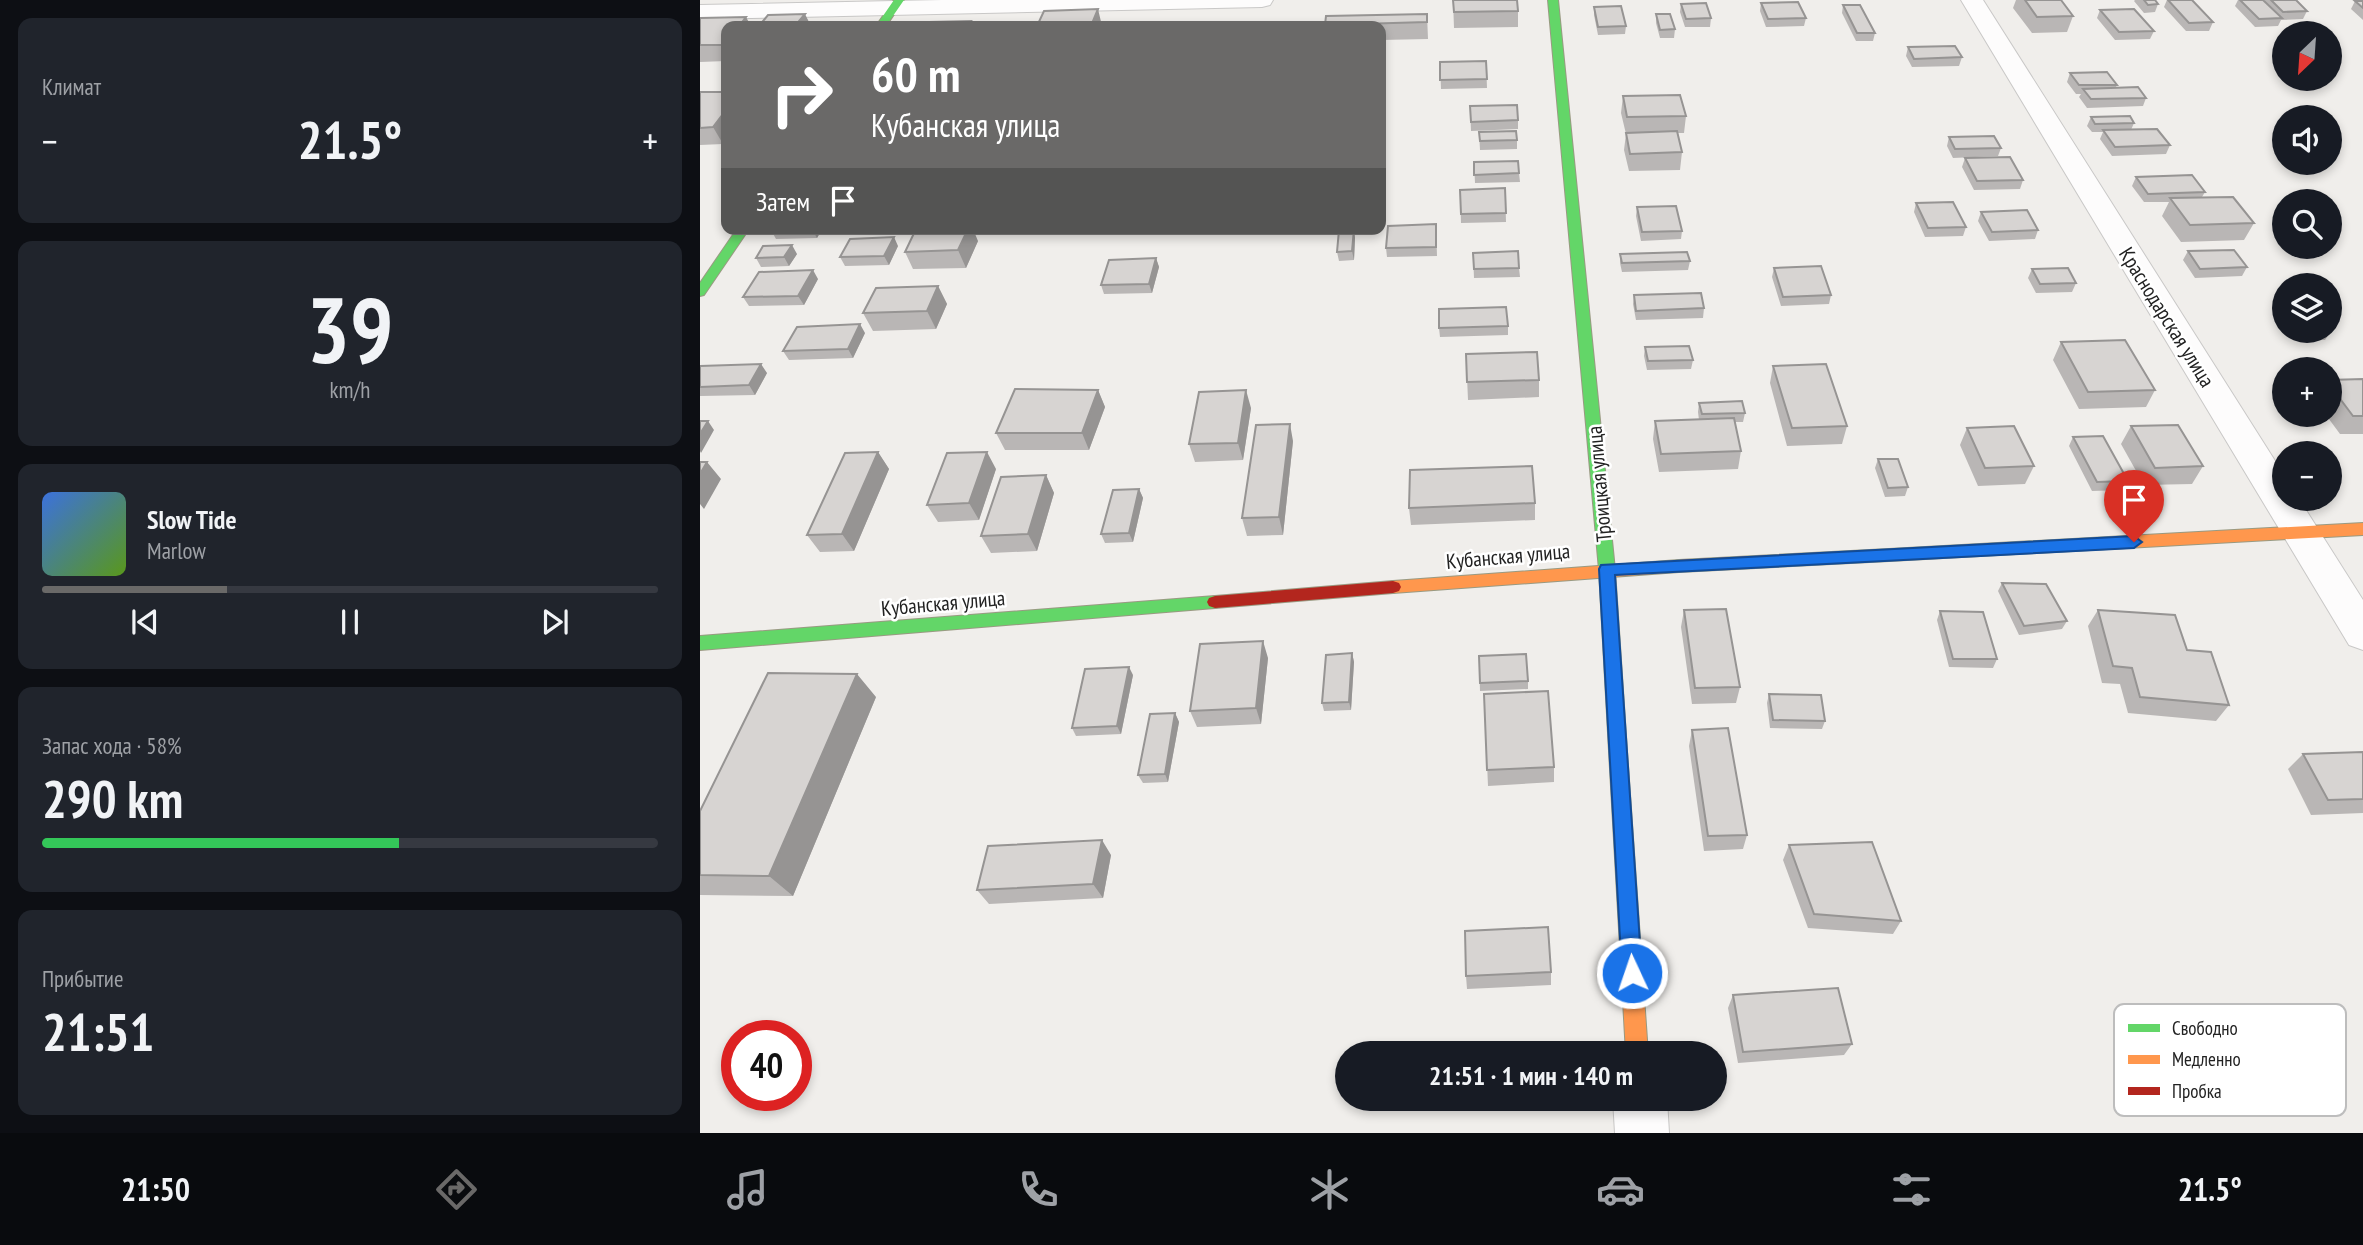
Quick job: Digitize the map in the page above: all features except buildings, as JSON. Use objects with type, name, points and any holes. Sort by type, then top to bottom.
[{"type":"street","points":[[700,12],[897,3],[1262,0]]},
{"type":"street","name":"Троицкая улица","points":[[1553,0],[1607,569],[1636,1041]]},
{"type":"street","name":"Краснодарская улица","points":[[1972,0],[2363,634]]},
{"type":"street","points":[[884,21],[897,3]]},
{"type":"street","points":[[700,292],[739,235]]},
{"type":"street","name":"Кубанская улица","points":[[700,643],[1607,569],[2363,529]]},
{"type":"street","points":[[1641,1111],[1642,1133]]},
{"type":"traffic: fast","points":[[884,21],[899,0]]},
{"type":"traffic: fast","points":[[1553,0],[1607,570],[1618,751]]},
{"type":"traffic: fast","points":[[700,292],[739,235]]},
{"type":"traffic: fast","points":[[700,643],[1215,602]]},
{"type":"traffic: slow","points":[[1889,555],[2363,529]]},
{"type":"traffic: slow","points":[[1393,587],[1679,566]]},
{"type":"traffic: slow","points":[[1618,751],[1636,1041]]},
{"type":"traffic: jam","points":[[1679,566],[1889,555]]},
{"type":"traffic: jam","points":[[1215,602],[1393,587]]},
{"type":"route","points":[[1632,973],[1607,569],[2134,542]]}]
